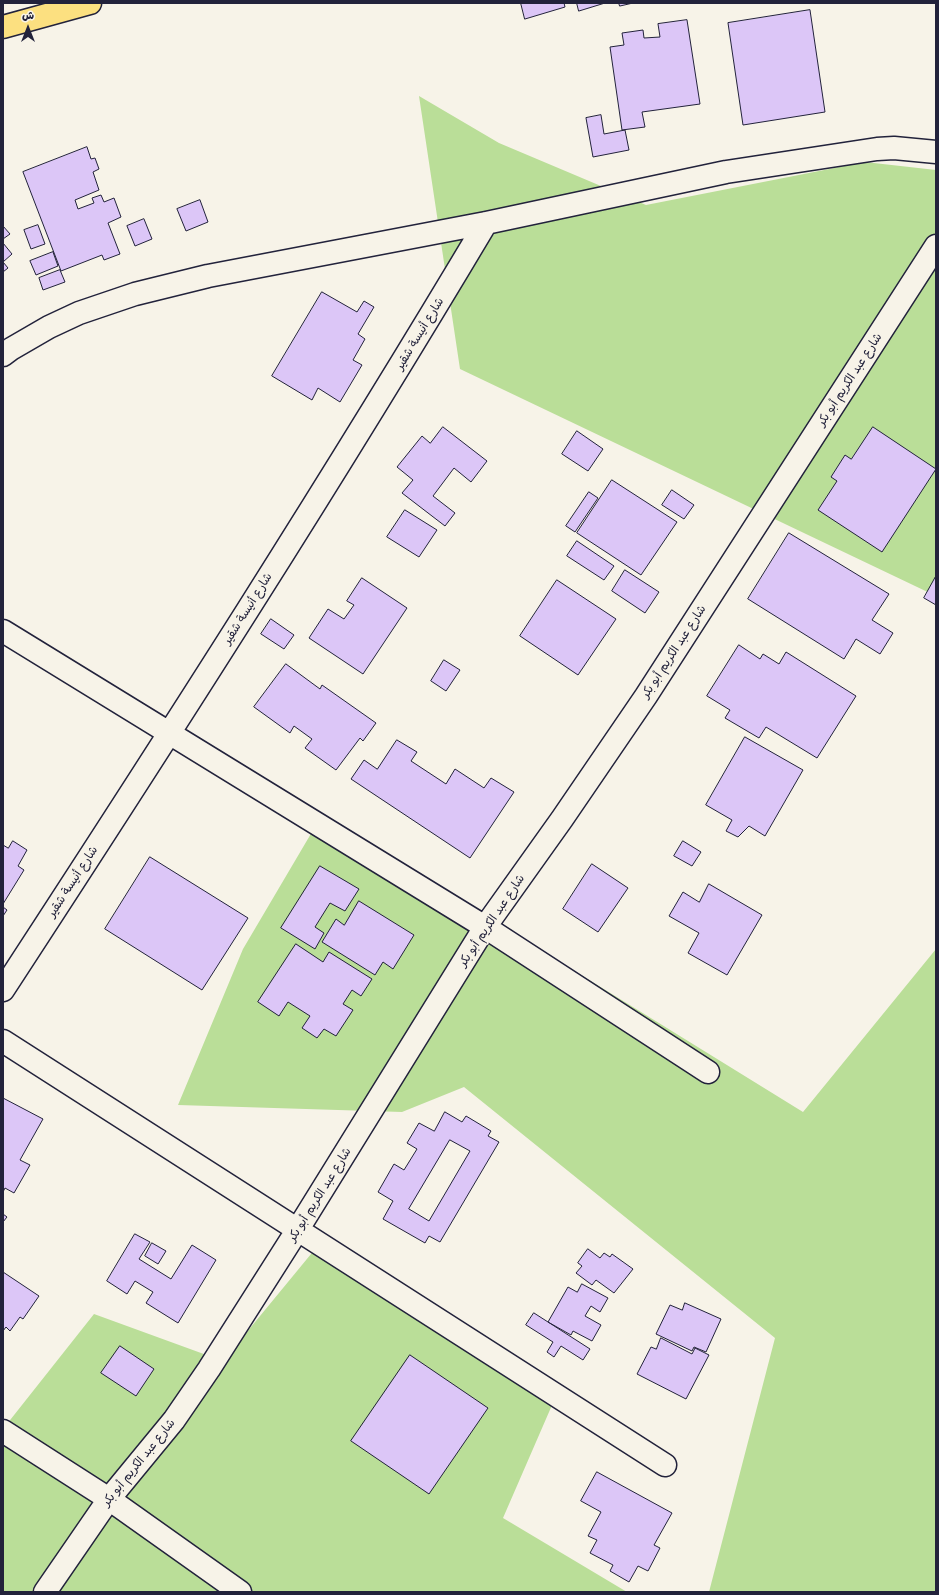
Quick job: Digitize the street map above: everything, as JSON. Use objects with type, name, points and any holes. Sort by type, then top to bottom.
[{"type":"main road","points":[[3,27],[90,3]]},
{"type":"street","points":[[3,355],[49,327],[73,316],[134,294],[208,276],[486,223],[733,171],[877,149],[894,148],[936,152]]},
{"type":"street","name":"شارع أنيسة شقير","points":[[3,990],[170,734],[401,365],[486,223]]},
{"type":"street","name":"شارع عبد الكريم أبو بكر","points":[[45,1592],[109,1499],[174,1420],[209,1369],[298,1229],[485,927],[566,813],[646,696],[936,246]]},
{"type":"street","points":[[3,631],[485,927],[708,1072]]},
{"type":"street","points":[[3,1041],[665,1464]]},
{"type":"street","points":[[3,1431],[109,1499],[240,1592]]},
{"type":"green space","points":[[419,96],[499,143],[646,205],[865,162],[936,170],[936,596],[460,369]]},
{"type":"green space","points":[[322,815],[803,1112],[936,949],[936,1592],[709,1592],[775,1338],[464,1087],[402,1112],[178,1105],[243,949]]},
{"type":"green space","points":[[325,1237],[559,1389],[503,1518],[627,1592],[3,1592],[3,1429],[94,1314],[223,1361]]},
{"type":"building","points":[[521,3],[564,3],[565,7],[525,19]]},
{"type":"building","points":[[577,3],[605,3],[579,11]]},
{"type":"building","points":[[619,3],[633,3],[620,6]]},
{"type":"building","points":[[810,10],[825,112],[743,125],[728,23]]},
{"type":"building","points":[[687,20],[700,104],[642,112],[645,127],[622,130],[610,47],[624,45],[622,33],[643,30],[644,38],[660,37],[658,24]]},
{"type":"building","points":[[601,115],[604,134],[625,130],[629,150],[593,157],[586,118]]},
{"type":"building","points":[[87,147],[91,159],[95,158],[99,169],[93,172],[99,190],[75,200],[78,209],[94,203],[92,198],[101,195],[104,202],[114,198],[121,217],[108,223],[120,254],[104,260],[102,255],[61,271],[23,172]]},
{"type":"building","points":[[200,200],[208,222],[186,231],[177,209]]},
{"type":"building","points":[[144,219],[152,239],[135,246],[127,226]]},
{"type":"building","points":[[38,225],[45,244],[31,249],[24,230]]},
{"type":"building","points":[[3,226],[10,234],[3,239]]},
{"type":"building","points":[[3,243],[12,254],[3,262]]},
{"type":"building","points":[[53,252],[58,266],[36,275],[30,261]]},
{"type":"building","points":[[3,262],[8,268],[3,272]]},
{"type":"building","points":[[60,270],[65,282],[43,290],[39,278]]},
{"type":"building","points":[[322,292],[357,312],[364,301],[374,307],[358,334],[365,339],[353,360],[362,365],[340,402],[318,388],[312,400],[272,376]]},
{"type":"building","points":[[443,427],[487,461],[471,482],[454,468],[433,496],[455,513],[445,526],[402,493],[413,480],[397,467],[422,436],[430,443]]},
{"type":"building","points":[[873,427],[936,469],[882,552],[818,510],[837,481],[831,477],[845,455],[851,459]]},
{"type":"building","points":[[577,431],[603,449],[588,471],[562,454]]},
{"type":"building","points":[[612,480],[677,522],[641,575],[577,533]]},
{"type":"building","points":[[672,490],[694,505],[684,519],[662,505]]},
{"type":"building","points":[[589,492],[598,498],[575,532],[566,526]]},
{"type":"building","points":[[405,510],[437,530],[419,557],[387,537]]},
{"type":"building","points":[[789,533],[889,594],[872,620],[893,633],[880,654],[856,639],[844,659],[748,599]]},
{"type":"building","points":[[577,541],[614,566],[604,580],[567,556]]},
{"type":"building","points":[[625,570],[659,592],[645,613],[612,591]]},
{"type":"building","points":[[936,576],[936,605],[924,598]]},
{"type":"building","points":[[362,578],[407,608],[363,674],[309,638],[328,609],[344,619],[354,605],[347,601]]},
{"type":"building","points":[[557,580],[616,619],[578,675],[520,636]]},
{"type":"building","points":[[271,619],[294,635],[284,649],[261,634]]},
{"type":"building","points":[[739,645],[760,659],[763,654],[779,664],[786,652],[856,696],[817,758],[766,727],[759,738],[725,718],[730,710],[707,696]]},
{"type":"building","points":[[444,660],[460,670],[446,691],[431,681]]},
{"type":"building","points":[[286,664],[320,689],[322,685],[376,723],[363,741],[360,738],[336,770],[305,748],[312,739],[294,726],[290,733],[254,707]]},
{"type":"building","points":[[745,737],[803,770],[765,836],[749,826],[738,837],[726,831],[732,820],[706,805]]},
{"type":"building","points":[[397,740],[417,752],[411,761],[446,784],[455,769],[484,788],[491,778],[514,792],[470,858],[351,779],[364,760],[377,769]]},
{"type":"building","points":[[13,841],[27,850],[18,866],[24,870],[3,904],[3,845],[8,848]]},
{"type":"building","points":[[683,841],[701,852],[692,866],[674,856]]},
{"type":"building","points":[[150,857],[248,918],[202,990],[105,929]]},
{"type":"building","points":[[592,864],[628,888],[598,932],[563,909]]},
{"type":"building","points":[[320,866],[359,889],[345,911],[330,903],[315,927],[324,933],[315,949],[281,928]]},
{"type":"building","points":[[709,884],[762,915],[727,975],[688,953],[699,933],[669,916],[683,892],[699,902]]},
{"type":"building","points":[[359,901],[414,935],[393,969],[383,962],[375,975],[322,942],[336,919],[344,925]]},
{"type":"building","points":[[3,907],[7,910],[3,916]]},
{"type":"building","points":[[296,944],[323,962],[329,952],[372,979],[361,996],[352,990],[343,1004],[353,1010],[336,1036],[324,1029],[317,1038],[302,1028],[310,1016],[288,1002],[279,1016],[258,1002]]},
{"type":"building","points":[[3,1098],[43,1119],[20,1160],[30,1165],[14,1193],[5,1188],[3,1192]]},
{"type":"building","points":[[445,1112],[462,1122],[466,1116],[491,1131],[488,1136],[499,1142],[440,1242],[429,1236],[425,1243],[383,1219],[393,1201],[378,1192],[394,1164],[404,1170],[417,1149],[407,1143],[419,1123],[434,1131]],"holes":[[[450,1140],[470,1151],[429,1221],[409,1209]]]},
{"type":"building","points":[[3,1214],[7,1217],[3,1222]]},
{"type":"building","points":[[135,1234],[150,1242],[139,1259],[171,1279],[192,1245],[216,1260],[178,1323],[146,1303],[153,1292],[135,1281],[127,1294],[107,1281]]},
{"type":"building","points":[[152,1243],[166,1251],[158,1264],[145,1256]]},
{"type":"building","points":[[588,1249],[600,1258],[604,1253],[610,1257],[612,1254],[633,1269],[614,1293],[596,1280],[592,1285],[576,1273],[582,1266],[578,1263]]},
{"type":"building","points":[[3,1272],[39,1296],[23,1319],[20,1317],[10,1331],[6,1327],[3,1331]]},
{"type":"building","points":[[582,1284],[608,1298],[600,1312],[591,1306],[585,1316],[601,1325],[592,1341],[573,1331],[571,1335],[548,1322],[568,1287],[577,1292]]},
{"type":"building","points":[[685,1303],[721,1319],[706,1352],[694,1347],[692,1351],[656,1334],[670,1305],[682,1310]]},
{"type":"building","points":[[534,1313],[590,1349],[583,1360],[561,1346],[554,1357],[547,1352],[553,1342],[526,1325]]},
{"type":"building","points":[[661,1338],[692,1354],[695,1348],[709,1355],[686,1399],[637,1374],[651,1347],[656,1349]]},
{"type":"building","points":[[120,1346],[154,1369],[136,1396],[101,1373]]},
{"type":"building","points":[[410,1355],[488,1408],[429,1494],[351,1441]]},
{"type":"building","points":[[597,1472],[672,1513],[654,1545],[660,1548],[648,1571],[638,1566],[629,1582],[610,1571],[613,1565],[590,1553],[597,1540],[588,1536],[601,1512],[581,1501]]}]
